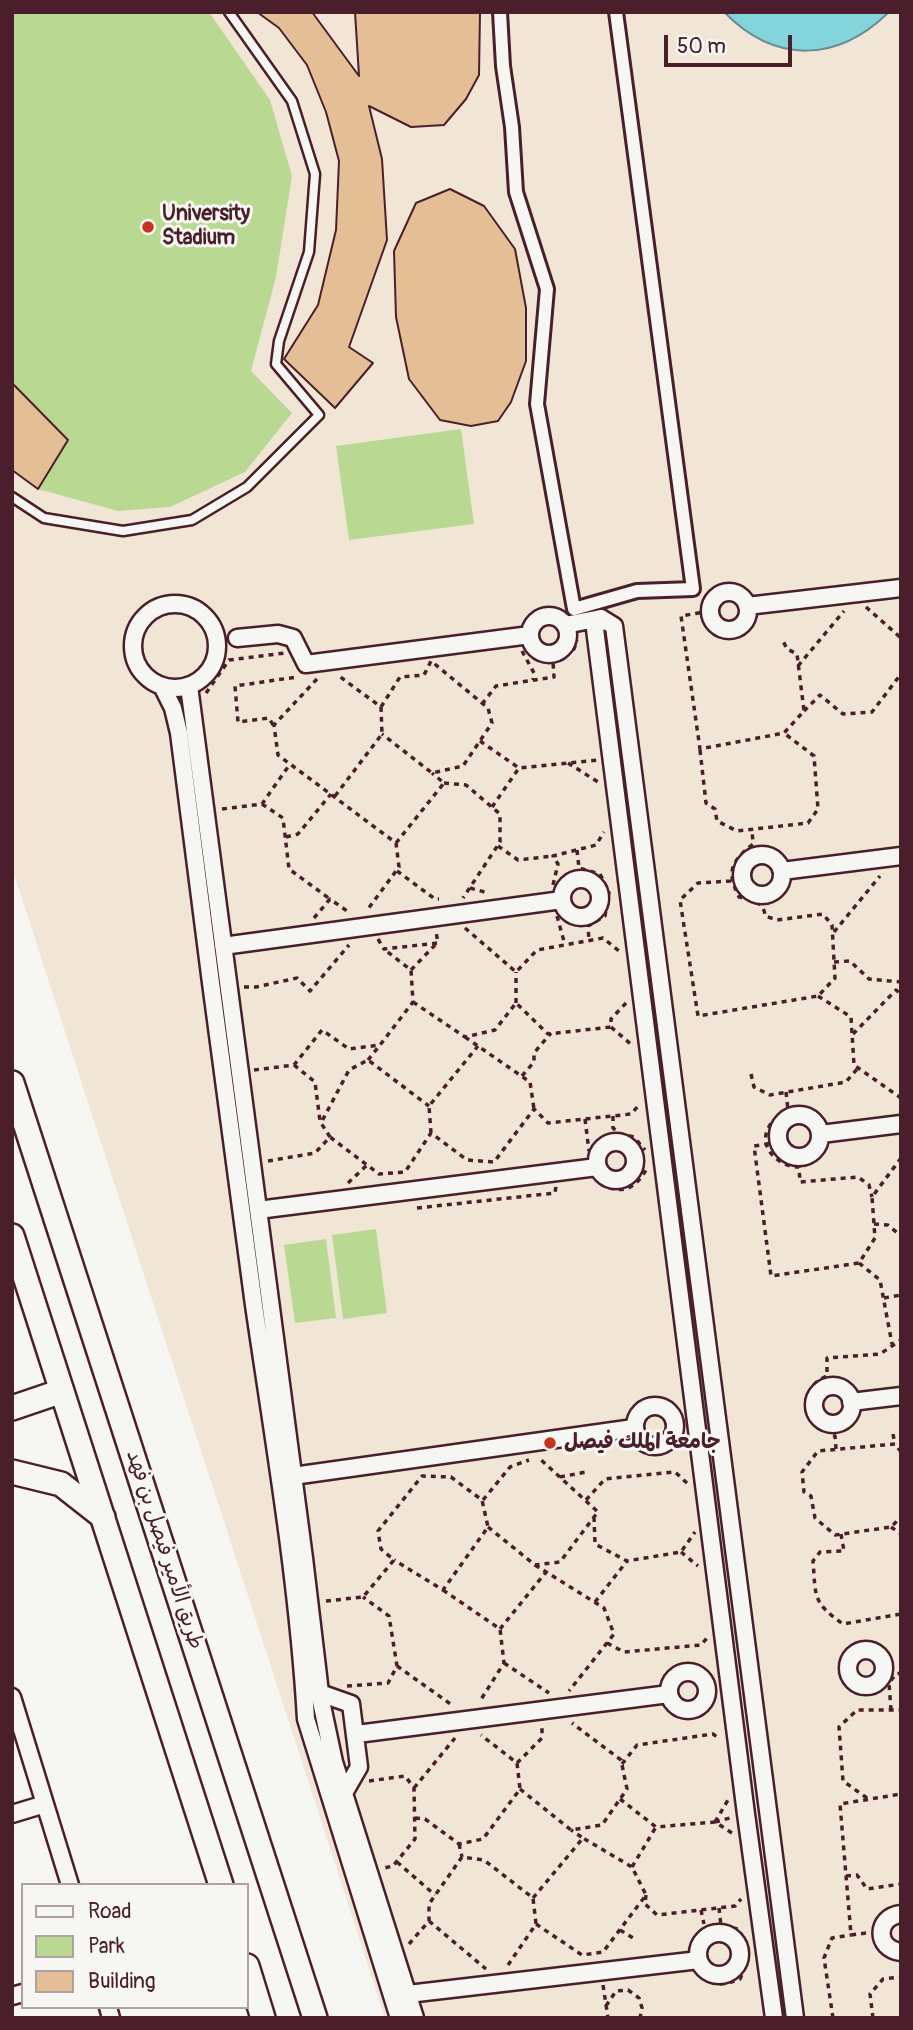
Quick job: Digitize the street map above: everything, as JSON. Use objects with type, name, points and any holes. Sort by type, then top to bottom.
[{"type":"main road","name":"طريق الأمير فيصل بن فهد","points":[[12,1083],[314,2018]]},
{"type":"main road","points":[[12,1236],[220,1883]]},
{"type":"main road","points":[[12,1408],[62,1391]]},
{"type":"main road","points":[[12,1472],[61,1484],[103,1517]]},
{"type":"main road","points":[[248,1969],[263,2018]]},
{"type":"street","points":[[500,12],[516,192],[547,289],[537,404],[574,609],[637,591],[693,589],[616,12]]},
{"type":"street","points":[[747,606],[901,588]]},
{"type":"street","points":[[730,592],[741,596],[747,606],[746,619],[737,628],[730,630],[713,622],[710,611],[718,595],[730,592]]},
{"type":"street","points":[[165,604],[179,604],[193,608],[205,616],[213,627],[217,648],[211,668],[202,679],[189,686],[175,688],[149,680],[134,658],[132,644],[142,619],[152,610],[165,604]]},
{"type":"street","points":[[543,617],[555,617],[565,625],[568,636],[558,652],[545,654],[534,647],[530,635],[533,624],[543,617]]},
{"type":"street","points":[[565,625],[603,624]]},
{"type":"street","points":[[603,624],[612,758],[743,1788],[775,2018]]},
{"type":"street","points":[[603,624],[794,2018]]},
{"type":"street","points":[[213,627],[237,638]]},
{"type":"street","points":[[217,648],[237,638],[278,634],[293,638],[306,664],[530,635]]},
{"type":"street","points":[[162,686],[173,708],[179,733],[289,1550],[306,1719],[399,2018]]},
{"type":"street","points":[[189,686],[320,1693],[334,1762],[415,2018]]},
{"type":"street","points":[[782,871],[901,856]]},
{"type":"street","points":[[223,946],[557,895]]},
{"type":"street","points":[[801,1115],[814,1121],[821,1134],[814,1152],[802,1157],[789,1155],[773,1143],[782,1124],[794,1116],[801,1115]]},
{"type":"street","points":[[821,1134],[901,1124]]},
{"type":"street","points":[[258,1210],[597,1167]]},
{"type":"street","points":[[851,1402],[901,1396]]},
{"type":"street","points":[[293,1476],[634,1428]]},
{"type":"street","points":[[320,1693],[351,1704],[357,1734],[359,1767],[344,1793]]},
{"type":"street","points":[[357,1734],[669,1694]]},
{"type":"street","points":[[12,1697],[69,1883]]},
{"type":"street","points":[[12,1814],[45,1804]]},
{"type":"street","points":[[901,1914],[885,1921],[880,1932],[888,1948],[901,1952]]},
{"type":"street","points":[[408,1994],[699,1960]]},
{"type":"lane","points":[[12,497],[44,518],[123,531],[192,520],[247,487],[319,415],[276,364],[279,341],[309,252],[315,174],[292,101],[229,12]]},
{"type":"path","points":[[863,604],[901,638]]},
{"type":"path","points":[[799,666],[848,606]]},
{"type":"path","points":[[710,611],[681,616],[706,803],[715,809],[717,821],[737,831],[808,822],[818,809],[814,756],[785,733]]},
{"type":"path","points":[[482,704],[496,686],[554,677],[553,662],[574,649],[580,633],[603,624]]},
{"type":"path","points":[[783,641],[787,649],[797,654],[804,711]]},
{"type":"path","points":[[207,705],[206,692],[229,660],[301,651]]},
{"type":"path","points":[[286,837],[298,834],[382,734],[381,707],[400,677],[424,675],[432,661],[488,708],[492,723],[463,766],[432,773]]},
{"type":"path","points":[[533,680],[534,673]]},
{"type":"path","points":[[274,726],[321,674]]},
{"type":"path","points":[[700,749],[785,733],[820,695],[843,714],[872,712],[901,674]]},
{"type":"path","points":[[329,675],[338,675],[381,707]]},
{"type":"path","points":[[308,676],[235,686],[238,722],[269,718],[274,726],[278,755],[396,843],[399,867],[365,914]]},
{"type":"path","points":[[382,734],[444,783],[467,785],[500,814],[500,842],[463,899]]},
{"type":"path","points":[[480,741],[519,768],[612,758]]},
{"type":"path","points":[[568,763],[598,782],[600,794]]},
{"type":"path","points":[[262,804],[290,764]]},
{"type":"path","points":[[492,807],[519,768]]},
{"type":"path","points":[[396,843],[444,783]]},
{"type":"path","points":[[220,809],[262,804],[284,818],[289,869],[355,916]]},
{"type":"path","points":[[731,881],[698,883],[680,900],[698,1016],[818,996],[835,978],[832,925],[822,914],[777,920],[765,916],[765,910],[759,902],[739,897],[731,881],[733,865],[753,844],[752,829]]},
{"type":"path","points":[[498,846],[518,860],[553,856],[596,845],[604,832]]},
{"type":"path","points":[[577,850],[579,868],[600,874],[609,892],[605,916],[588,926],[589,941]]},
{"type":"path","points":[[553,856],[558,864],[557,895]]},
{"type":"path","points":[[397,871],[435,899],[443,899]]},
{"type":"path","points":[[832,933],[881,876],[891,874]]},
{"type":"path","points":[[470,888],[490,893]]},
{"type":"path","points":[[312,921],[330,899]]},
{"type":"path","points":[[458,927],[463,926],[516,972]]},
{"type":"path","points":[[438,943],[435,932],[446,929]]},
{"type":"path","points":[[321,1123],[349,1070],[368,1060],[413,1002],[411,970],[384,949],[377,937],[368,939]]},
{"type":"path","points":[[465,1037],[495,1030],[516,1003],[516,972],[537,950],[603,938],[619,949],[620,963]]},
{"type":"path","points":[[242,999],[241,986],[256,987],[297,978],[310,991],[353,941]]},
{"type":"path","points":[[384,949],[438,943]]},
{"type":"path","points":[[411,970],[438,943]]},
{"type":"path","points":[[834,962],[850,961],[869,979],[901,982],[852,1035]]},
{"type":"path","points":[[896,990],[901,994]]},
{"type":"path","points":[[818,996],[851,1017],[854,1065],[901,1098]]},
{"type":"path","points":[[413,1002],[530,1082],[534,1109],[548,1123],[631,1114],[643,1100]]},
{"type":"path","points":[[516,1003],[548,1034],[611,1027],[633,1046]]},
{"type":"path","points":[[611,1027],[611,1019],[626,1003]]},
{"type":"path","points":[[251,1071],[294,1065],[322,1030],[349,1049],[380,1045]]},
{"type":"path","points":[[522,1076],[534,1062],[534,1054],[551,1033]]},
{"type":"path","points":[[294,1065],[315,1082],[321,1123],[330,1137],[379,1174],[405,1172],[431,1133],[429,1106],[478,1045]]},
{"type":"path","points":[[368,1060],[429,1106]]},
{"type":"path","points":[[751,1074],[754,1087],[770,1095],[846,1082],[858,1068]]},
{"type":"path","points":[[786,1092],[788,1110],[771,1124],[767,1133],[773,1143],[771,1155],[779,1163],[799,1167],[800,1182],[858,1177],[869,1185],[875,1238],[859,1263]]},
{"type":"path","points":[[494,1162],[534,1109]]},
{"type":"path","points":[[577,1153],[589,1152],[585,1119]]},
{"type":"path","points":[[431,1133],[467,1160],[505,1161]]},
{"type":"path","points":[[263,1161],[315,1153],[330,1137]]},
{"type":"path","points":[[773,1143],[754,1146],[771,1276],[859,1263],[880,1280],[892,1345]]},
{"type":"path","points":[[872,1197],[901,1158]]},
{"type":"path","points":[[346,1184],[367,1165]]},
{"type":"path","points":[[874,1224],[888,1224],[901,1236]]},
{"type":"path","points":[[884,1298],[901,1295]]},
{"type":"path","points":[[836,1449],[835,1436],[819,1427],[806,1414],[805,1401],[814,1382],[827,1376],[827,1357],[880,1354],[901,1340]]},
{"type":"path","points":[[893,1434],[895,1444],[901,1452]]},
{"type":"path","points":[[895,1444],[818,1451],[802,1472],[804,1492],[811,1496],[815,1518],[835,1535],[891,1527],[901,1517]]},
{"type":"path","points":[[482,1500],[510,1468],[537,1457],[598,1511],[560,1562],[535,1565]]},
{"type":"path","points":[[560,1477],[586,1472]]},
{"type":"path","points":[[586,1500],[605,1479],[675,1472],[690,1486]]},
{"type":"path","points":[[500,1629],[380,1549],[378,1531],[422,1476],[451,1477],[482,1500],[488,1527],[535,1565],[604,1608],[614,1634],[566,1694]]},
{"type":"path","points":[[594,1517],[595,1544],[627,1561],[681,1552],[697,1528]]},
{"type":"path","points":[[443,1590],[488,1527]]},
{"type":"path","points":[[891,1527],[901,1534]]},
{"type":"path","points":[[841,1534],[844,1551],[820,1552],[813,1561],[816,1595],[824,1611],[843,1624],[901,1615]]},
{"type":"path","points":[[681,1552],[702,1569]]},
{"type":"path","points":[[363,1597],[394,1560]]},
{"type":"path","points":[[595,1602],[627,1561]]},
{"type":"path","points":[[480,1702],[505,1664],[500,1629],[546,1572]]},
{"type":"path","points":[[310,1603],[363,1597],[389,1616],[397,1666],[388,1682],[347,1686]]},
{"type":"path","points":[[607,1643],[624,1653],[664,1649],[701,1645],[713,1632]]},
{"type":"path","points":[[664,1649],[666,1655]]},
{"type":"path","points":[[505,1664],[546,1693],[556,1693]]},
{"type":"path","points":[[397,1666],[455,1707]]},
{"type":"path","points":[[891,1710],[889,1683],[896,1674],[901,1673]]},
{"type":"path","points":[[868,1799],[843,1781],[839,1727],[857,1710],[901,1710]]},
{"type":"path","points":[[569,1721],[621,1760],[627,1789],[602,1825],[571,1830]]},
{"type":"path","points":[[517,1763],[542,1738],[542,1722]]},
{"type":"path","points":[[622,1764],[637,1745],[713,1734],[725,1742]]},
{"type":"path","points":[[459,1843],[483,1839],[520,1789],[517,1763],[482,1735],[468,1736]]},
{"type":"path","points":[[414,1788],[455,1738]]},
{"type":"path","points":[[355,1776],[357,1783],[405,1776],[414,1788],[415,1839],[393,1866],[384,1868]]},
{"type":"path","points":[[520,1789],[571,1830],[632,1867],[646,1895],[645,1904],[657,1916],[735,1906],[745,1894]]},
{"type":"path","points":[[851,1934],[840,1804],[901,1794]]},
{"type":"path","points":[[715,1822],[729,1798]]},
{"type":"path","points":[[620,1799],[656,1827],[715,1822],[739,1837]]},
{"type":"path","points":[[405,1932],[409,1945],[429,1921],[429,1903],[462,1857],[459,1843],[425,1819],[415,1818]]},
{"type":"path","points":[[632,1867],[656,1827]]},
{"type":"path","points":[[533,1898],[583,1838]]},
{"type":"path","points":[[429,1921],[486,1969],[505,1970],[536,1924],[533,1898],[484,1860],[462,1857]]},
{"type":"path","points":[[397,1862],[435,1895]]},
{"type":"path","points":[[846,1876],[857,1875],[867,1889],[901,1884]]},
{"type":"path","points":[[536,1924],[582,1955],[603,1952],[646,1895]]},
{"type":"path","points":[[701,1910],[704,1924]]},
{"type":"path","points":[[620,1930],[633,1938]]},
{"type":"path","points":[[832,2018],[824,1958],[832,1938],[880,1932]]},
{"type":"path","points":[[873,2018],[870,1994],[883,1979],[901,1976]]},
{"type":"path","points":[[603,1983],[608,2018]]},
{"type":"path","points":[[606,2006],[616,1991],[628,1990],[639,1998],[642,2008],[640,2018]]},
{"type":"shaded area","name":"جامعة الملك فيصل","points":[[12,12],[901,12],[901,2018],[385,2018],[12,868]]},
{"type":"green space","name":"University Stadium","points":[[12,12],[209,12],[270,100],[292,176],[276,277],[251,371],[292,413],[245,472],[170,507],[118,511],[38,489],[12,470]]},
{"type":"green space","points":[[461,429],[474,524],[349,540],[336,446]]},
{"type":"green space","points":[[376,1229],[387,1313],[343,1319],[332,1235]]},
{"type":"green space","points":[[326,1239],[336,1318],[295,1323],[284,1245]]},
{"type":"water","points":[[724,12],[889,12],[869,29],[848,41],[806,51],[764,41]]},
{"type":"building","points":[[257,12],[312,12],[359,76],[355,12],[480,12],[479,75],[466,99],[444,125],[411,127],[369,106],[382,159],[387,240],[349,347],[373,363],[335,408],[284,359],[318,305],[336,230],[339,161],[326,112],[307,65],[279,28]]},
{"type":"building","points":[[450,189],[484,206],[515,249],[526,308],[526,361],[511,402],[498,421],[471,426],[440,420],[409,379],[396,317],[394,251],[416,203]]},
{"type":"building","points":[[12,383],[68,440],[38,489],[12,470]]},
{"type":"place","name":"University Stadium","points":[[148,227]]},
{"type":"place","name":"جامعة الملك فيصل","points":[[550,1443]]}]
